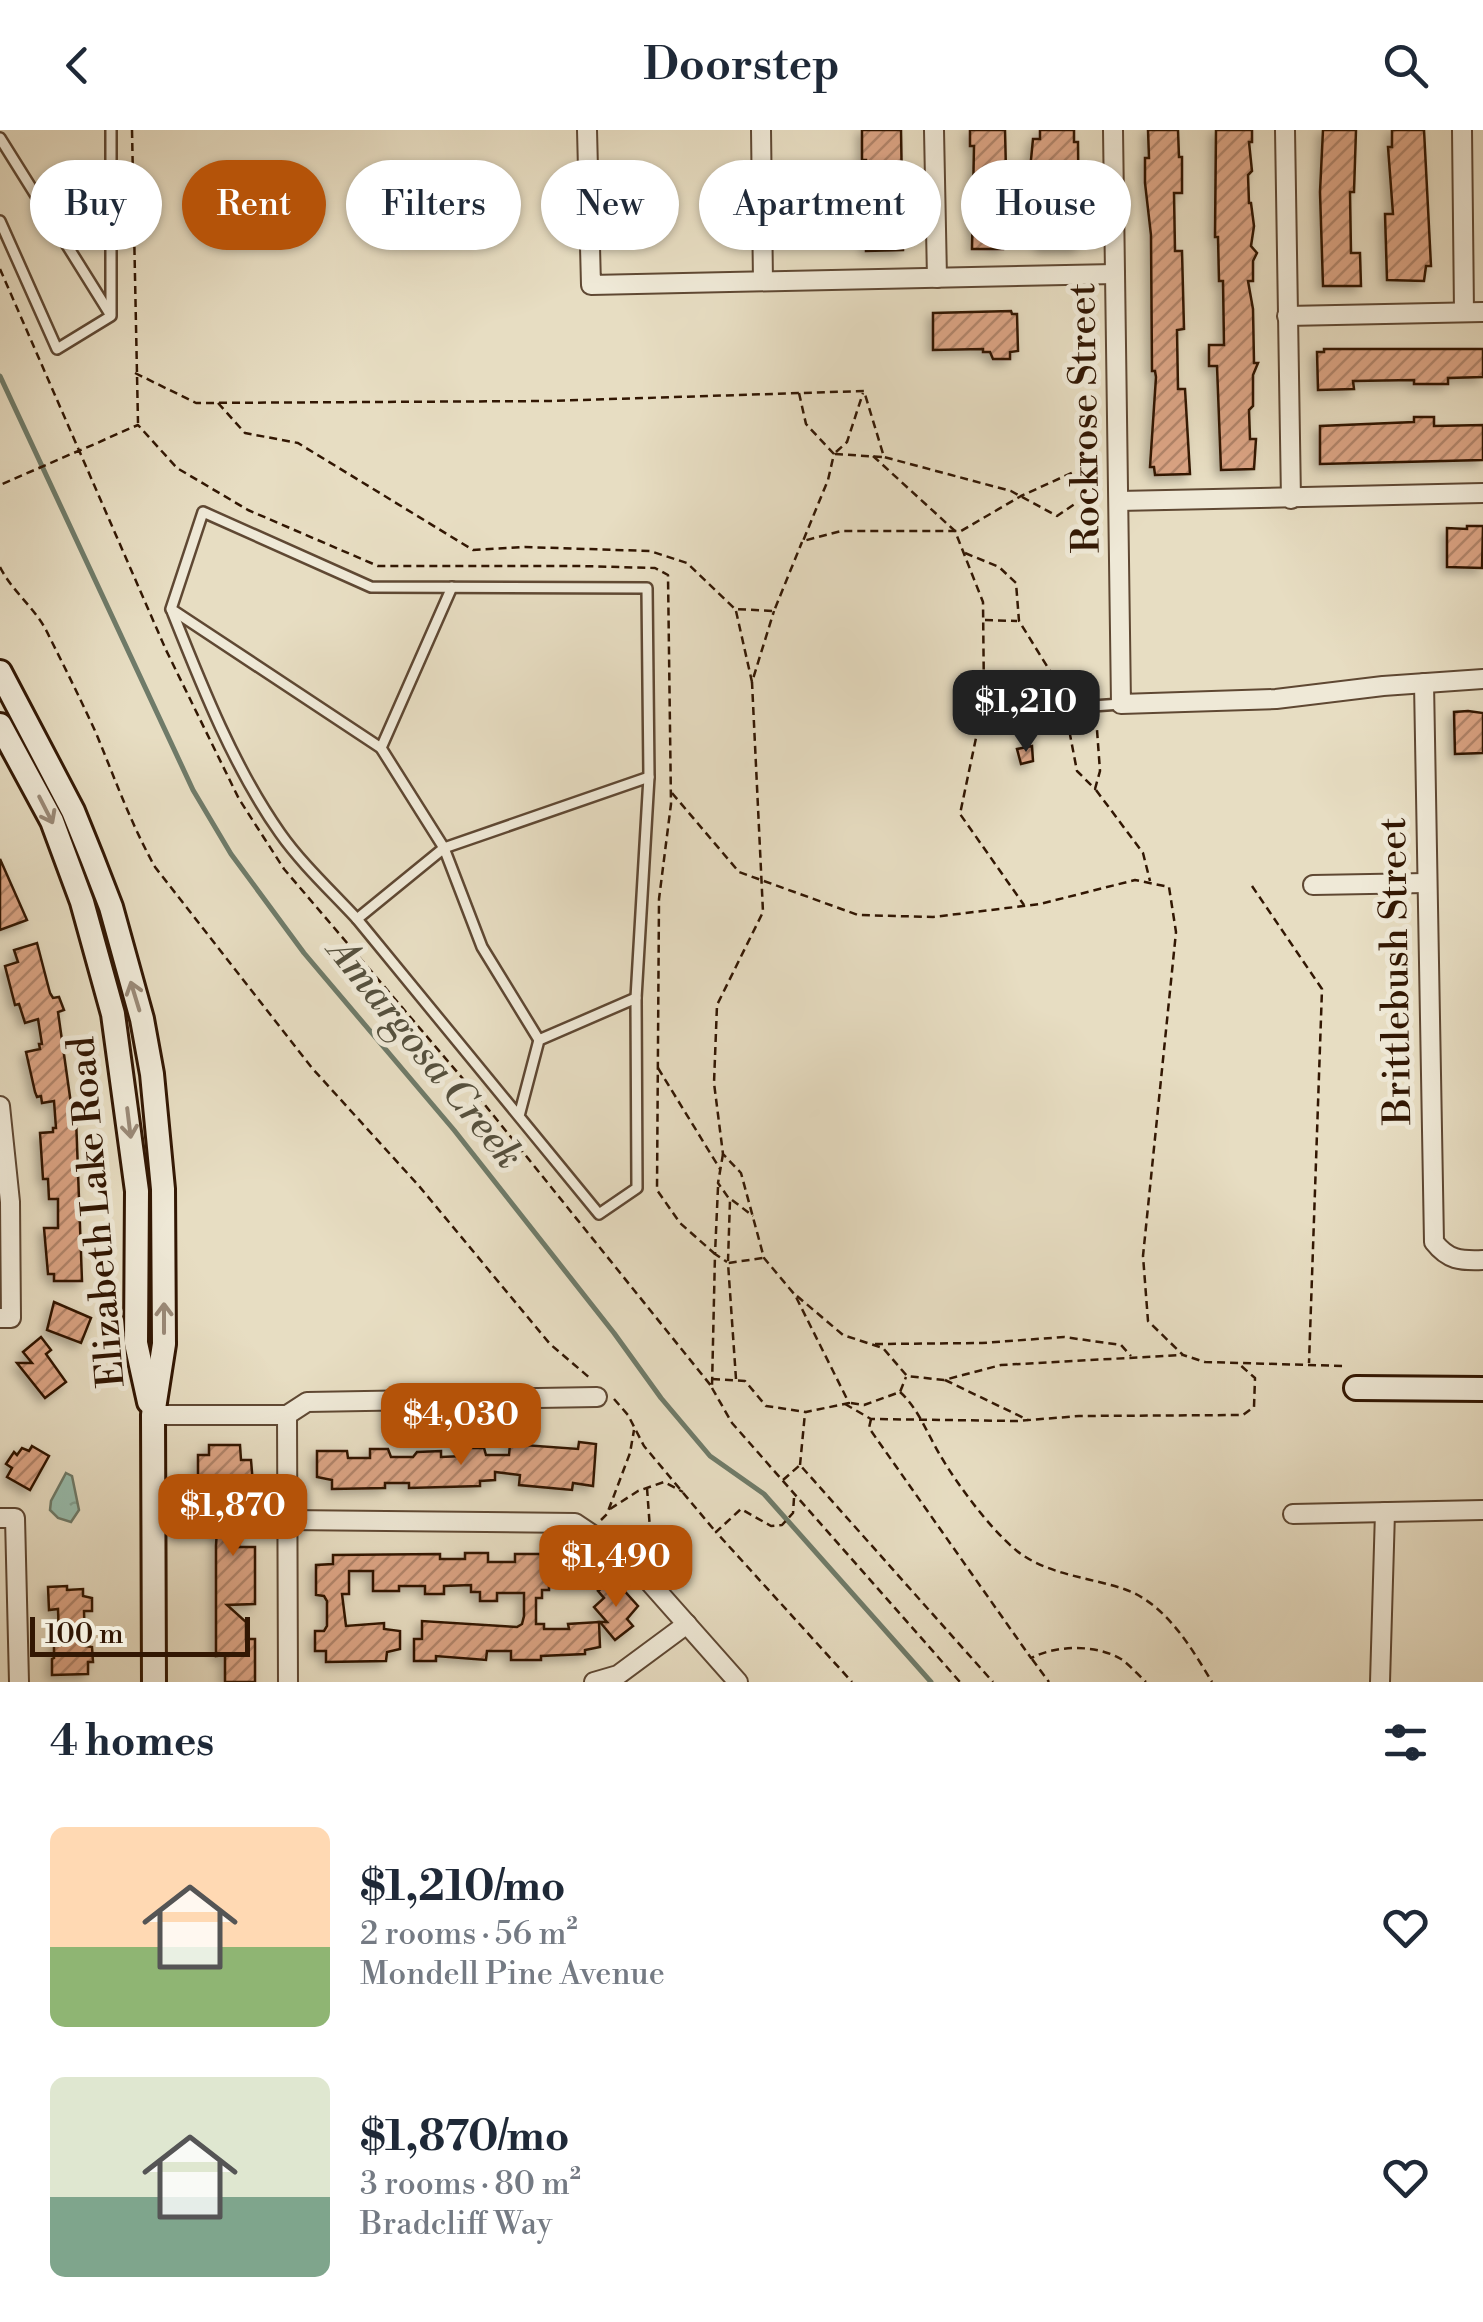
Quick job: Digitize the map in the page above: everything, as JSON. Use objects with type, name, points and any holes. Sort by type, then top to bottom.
[{"type":"main road","name":"Elizabeth Lake Road","points":[[0,672],[73,811],[111,907],[142,1019],[152,1074],[163,1190],[164,1344],[152,1415],[154,1682]]},
{"type":"main road","name":"Elizabeth Lake Road","points":[[0,724],[52,821],[82,902],[113,1014],[136,1190],[136,1343],[152,1415]]},
{"type":"main road","points":[[1356,1388],[1483,1389]]},
{"type":"street","points":[[587,130],[591,285],[1115,274]]},
{"type":"street","points":[[762,130],[764,281]]},
{"type":"street","points":[[934,130],[937,278]]},
{"type":"street","name":"Rockrose Street","points":[[1112,130],[1121,704]]},
{"type":"street","points":[[1285,130],[1291,499]]},
{"type":"street","points":[[1287,316],[1474,312],[1462,130]]},
{"type":"street","points":[[1119,501],[1483,492]]},
{"type":"street","points":[[1121,704],[1276,699],[1483,679]]},
{"type":"street","name":"Brittlebush Street","points":[[1424,683],[1434,1242],[1444,1255],[1459,1261],[1483,1260]]},
{"type":"street","points":[[1313,885],[1426,882]]},
{"type":"street","points":[[1,1114],[10,1202],[5,1318]]},
{"type":"street","points":[[152,1415],[288,1416],[306,1402],[598,1392]]},
{"type":"street","points":[[288,1416],[288,1682]]},
{"type":"street","points":[[1293,1514],[1483,1510]]},
{"type":"street","points":[[1380,1682],[1386,1512]]},
{"type":"street","points":[[7,1518],[19,1682]]},
{"type":"street","points":[[288,1520],[576,1523],[629,1559],[738,1682]]},
{"type":"street","points":[[594,1682],[618,1675],[688,1624]]},
{"type":"lane","points":[[111,130],[111,316]]},
{"type":"lane","points":[[0,138],[111,316]]},
{"type":"lane","points":[[0,221],[58,349],[111,316]]},
{"type":"lane","points":[[203,512],[370,587],[452,588],[647,588],[649,777],[636,998],[637,1188],[599,1214],[356,919],[280,834],[256,795],[201,684],[171,609],[203,512]]},
{"type":"lane","points":[[381,748],[452,588]]},
{"type":"lane","points":[[171,609],[381,748],[444,848],[482,947],[539,1040],[518,1116]]},
{"type":"lane","points":[[1064,708],[1121,704]]},
{"type":"lane","points":[[356,919],[444,848],[649,777]]},
{"type":"lane","points":[[539,1040],[636,998]]},
{"type":"path","points":[[132,130],[138,425]]},
{"type":"path","points":[[0,269],[166,650],[239,799],[284,869],[502,1126],[674,1344]]},
{"type":"path","points":[[135,372],[196,403],[550,401],[864,391]]},
{"type":"path","points":[[752,682],[774,611],[828,480],[834,454],[847,442],[864,391]]},
{"type":"path","points":[[864,391],[884,457]]},
{"type":"path","points":[[799,393],[806,424],[834,454],[884,457],[1022,496],[1057,516],[1085,497],[1118,458]]},
{"type":"path","points":[[218,403],[245,433],[298,443],[473,550],[525,547],[650,551],[687,563],[735,609],[752,682],[763,912],[718,1005],[714,1083],[723,1154],[715,1254],[728,1263],[764,1258]]},
{"type":"path","points":[[0,485],[126,430]]},
{"type":"path","points":[[873,456],[956,531],[983,602],[983,706],[960,814],[1024,906]]},
{"type":"path","points":[[803,541],[841,531],[960,532],[1094,460],[1118,458]]},
{"type":"path","points":[[964,552],[999,566],[1016,582],[1019,622],[1056,679],[1077,771],[1143,853],[1151,884]]},
{"type":"path","points":[[0,568],[40,617],[50,636],[94,729],[135,832],[156,867],[312,1068],[418,1186],[550,1344],[598,1392],[612,1396],[644,1446],[716,1532],[852,1682]]},
{"type":"path","points":[[735,609],[774,611]]},
{"type":"path","points":[[983,620],[1019,622]]},
{"type":"path","points":[[983,706],[1064,708]]},
{"type":"path","points":[[1072,736],[1084,728],[1098,730],[1100,771],[1095,789]]},
{"type":"path","points":[[670,792],[740,872],[858,915],[933,917],[1024,906],[1135,880],[1169,887],[1176,932],[1143,1256],[1148,1320],[1183,1354],[1204,1362],[1346,1366]]},
{"type":"path","points":[[1252,886],[1322,989],[1309,1365]]},
{"type":"path","points":[[657,1067],[720,1169]]},
{"type":"path","points":[[723,1154],[741,1172],[764,1258],[795,1295],[847,1404],[871,1419],[1242,1415],[1254,1407],[1255,1378],[1238,1363]]},
{"type":"path","points":[[718,1183],[730,1200],[754,1217]]},
{"type":"path","points":[[730,1200],[728,1263],[736,1380]]},
{"type":"path","points":[[795,1295],[801,1296],[844,1335],[884,1348],[907,1376],[944,1380],[1029,1420]]},
{"type":"path","points":[[873,1344],[1064,1338],[1121,1345],[1132,1357]]},
{"type":"path","points":[[944,1380],[1001,1365],[1183,1354]]},
{"type":"path","points":[[712,1379],[745,1381],[766,1406],[806,1412],[847,1404],[864,1405],[900,1392],[907,1376]]},
{"type":"path","points":[[712,1387],[732,1423],[960,1682]]},
{"type":"path","points":[[900,1392],[915,1405],[919,1419],[958,1484],[1017,1551],[1072,1578],[1127,1590],[1164,1614],[1212,1682]]},
{"type":"path","points":[[782,1481],[800,1465],[806,1412]]},
{"type":"path","points":[[871,1419],[869,1428],[1049,1682]]},
{"type":"path","points":[[590,1533],[608,1510],[630,1452],[634,1427]]},
{"type":"path","points":[[800,1465],[994,1682]]},
{"type":"path","points":[[608,1510],[664,1482],[684,1492]]},
{"type":"path","points":[[645,1578],[653,1554],[647,1488]]},
{"type":"path","points":[[716,1532],[742,1509],[771,1526],[782,1525],[793,1512],[794,1496]]},
{"type":"path","points":[[1031,1658],[1048,1650],[1090,1649],[1121,1659],[1146,1682]]},
{"type":"water","points":[[66,1473],[72,1476],[79,1510],[71,1522],[50,1510]]},
{"type":"building","points":[[862,130],[901,130],[902,160],[862,160]]},
{"type":"building","points":[[970,130],[1005,130],[1006,160],[974,160],[974,146],[970,146]]},
{"type":"building","points":[[1040,130],[1074,130],[1074,142],[1078,142],[1078,160],[1031,160],[1033,139],[1040,139]]},
{"type":"building","points":[[1148,130],[1178,130],[1182,157],[1182,193],[1174,193],[1175,251],[1182,251],[1184,329],[1177,330],[1178,389],[1185,389],[1190,474],[1155,475],[1154,467],[1150,467],[1156,377],[1152,371],[1151,235],[1145,183]]},
{"type":"building","points":[[1216,130],[1252,130],[1249,203],[1254,226],[1251,246],[1257,253],[1253,281],[1248,281],[1254,363],[1258,363],[1253,375],[1253,406],[1249,410],[1250,439],[1256,439],[1254,469],[1221,470],[1217,366],[1209,366],[1209,345],[1224,345],[1223,281],[1219,281],[1215,237]]},
{"type":"building","points":[[1323,130],[1356,130],[1354,192],[1350,192],[1351,253],[1360,253],[1361,286],[1323,286]]},
{"type":"building","points":[[1392,130],[1424,130],[1431,266],[1426,266],[1424,281],[1387,280],[1385,214],[1393,214],[1388,147],[1392,147]]},
{"type":"building","points":[[933,313],[1017,314],[1018,351],[1010,352],[1010,359],[993,359],[983,349],[933,350]]},
{"type":"building","points":[[1483,349],[1483,377],[1448,378],[1448,384],[1353,381],[1354,389],[1318,390],[1317,352]]},
{"type":"building","points":[[1414,417],[1434,417],[1434,426],[1483,425],[1483,460],[1320,464],[1320,426],[1414,422]]},
{"type":"building","points":[[1483,526],[1482,568],[1447,567],[1447,528]]},
{"type":"building","points":[[1454,712],[1483,713],[1483,753],[1455,754]]},
{"type":"building","points":[[1032,746],[1033,761],[1021,764],[1017,749]]},
{"type":"building","points":[[0,859],[27,920],[0,930]]},
{"type":"building","points":[[37,943],[50,993],[53,998],[59,997],[64,1010],[58,1012],[73,1118],[76,1117],[82,1281],[54,1281],[54,1274],[48,1274],[44,1228],[58,1228],[58,1199],[49,1199],[48,1179],[43,1179],[40,1133],[56,1128],[54,1101],[42,1103],[35,1092],[26,1052],[40,1049],[42,1044],[38,1019],[25,1023],[19,1004],[15,1005],[5,966],[18,962],[14,950]]},
{"type":"building","points":[[54,1302],[91,1318],[81,1343],[47,1330]]},
{"type":"building","points":[[41,1337],[51,1350],[46,1354],[66,1382],[45,1398],[17,1363],[32,1363],[23,1352]]},
{"type":"building","points":[[579,1442],[596,1444],[593,1486],[573,1483],[572,1490],[519,1485],[520,1475],[495,1472],[495,1480],[480,1481],[480,1486],[409,1488],[409,1483],[385,1483],[385,1488],[332,1489],[332,1480],[317,1477],[317,1451],[347,1451],[348,1458],[370,1458],[370,1449],[388,1449],[391,1457],[441,1451],[441,1457],[464,1456],[464,1448],[484,1448],[486,1455],[509,1455],[510,1444],[578,1449]]},
{"type":"building","points":[[209,1445],[240,1445],[241,1460],[251,1460],[255,1509],[253,1516],[239,1516],[239,1547],[255,1547],[255,1604],[227,1605],[246,1622],[246,1639],[255,1639],[255,1682],[225,1682],[225,1655],[216,1656],[220,1477],[198,1476],[198,1455],[209,1455]]},
{"type":"building","points":[[32,1446],[49,1456],[30,1490],[7,1477],[12,1468],[6,1464],[14,1452],[17,1455],[22,1448],[29,1451]]},
{"type":"building","points":[[465,1553],[488,1553],[488,1562],[515,1562],[515,1554],[545,1554],[545,1564],[555,1565],[555,1585],[542,1590],[542,1598],[536,1598],[536,1624],[544,1624],[544,1629],[569,1629],[568,1624],[599,1622],[600,1647],[585,1650],[585,1654],[541,1656],[541,1660],[511,1660],[511,1651],[487,1651],[486,1660],[436,1656],[436,1661],[414,1661],[414,1639],[422,1639],[422,1621],[517,1627],[524,1616],[524,1593],[497,1593],[497,1601],[480,1601],[480,1592],[471,1592],[471,1585],[444,1586],[444,1594],[425,1594],[425,1586],[373,1591],[373,1571],[349,1571],[349,1594],[342,1594],[346,1626],[384,1623],[384,1629],[400,1631],[400,1649],[387,1652],[386,1661],[326,1662],[326,1651],[315,1651],[315,1631],[324,1631],[327,1626],[327,1601],[316,1595],[316,1565],[333,1564],[333,1555],[440,1554],[440,1559],[465,1559]]},
{"type":"building","points":[[607,1584],[612,1590],[619,1585],[638,1606],[627,1619],[633,1626],[615,1640],[594,1607],[604,1598],[598,1591]]},
{"type":"building","points":[[67,1586],[67,1590],[83,1589],[83,1596],[92,1598],[92,1611],[84,1611],[85,1646],[92,1647],[93,1662],[88,1662],[88,1674],[52,1675],[54,1647],[59,1639],[58,1609],[49,1610],[48,1587]]},
{"type":"waterway","name":"Amargosa Creek","points":[[0,376],[193,790],[231,854],[304,953],[454,1130],[710,1456],[764,1494],[931,1682]]}]
